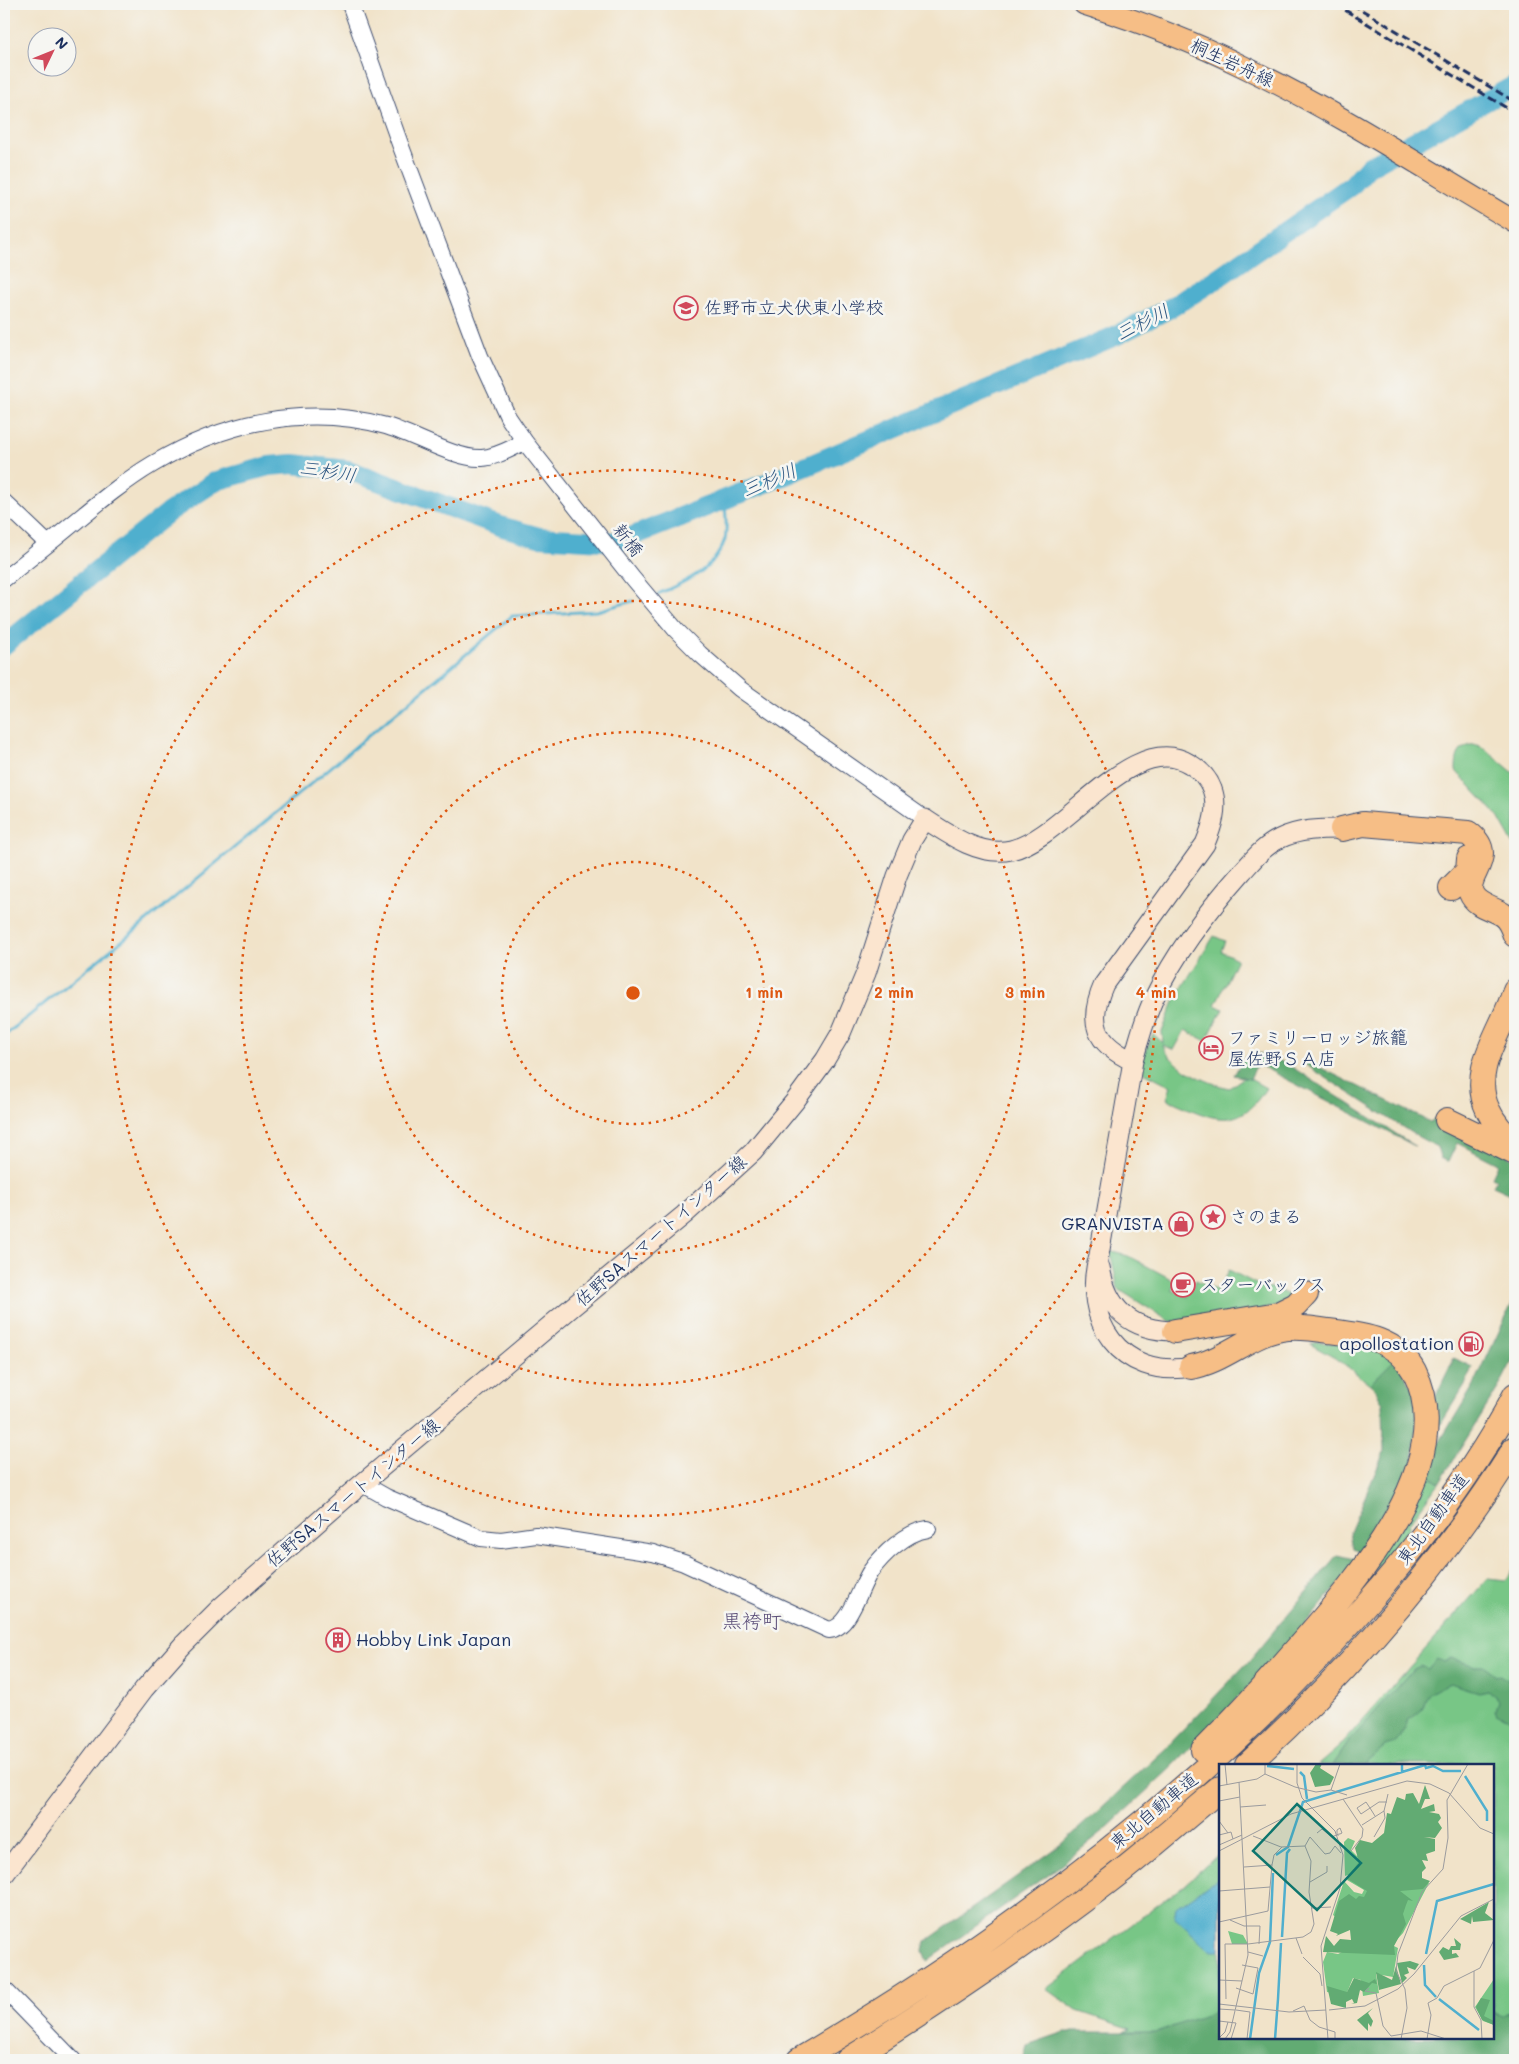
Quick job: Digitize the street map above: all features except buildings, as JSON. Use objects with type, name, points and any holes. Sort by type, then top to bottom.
[{"type":"highway","points":[[1342,829],[1363,824],[1468,833],[1476,840],[1481,850],[1471,886],[1472,895],[1478,902],[1503,915],[1511,924],[1515,935]]},
{"type":"highway","points":[[1342,829],[1456,841],[1467,850],[1470,864],[1464,876],[1451,888]]},
{"type":"highway","points":[[1515,990],[1511,1004],[1484,1065],[1481,1080],[1484,1100],[1490,1117],[1515,1142]]},
{"type":"highway","points":[[1447,1120],[1515,1153]]},
{"type":"highway","points":[[1175,1331],[1278,1314],[1296,1305],[1306,1294]]},
{"type":"highway","points":[[1090,1863],[1135,1815],[1235,1718],[1347,1591],[1391,1529],[1410,1492],[1424,1438],[1424,1402],[1413,1370],[1402,1354],[1383,1341],[1373,1337],[1302,1327],[1286,1328],[1255,1338],[1223,1356],[1201,1366],[1191,1368]]},
{"type":"highway","name":"東北自動車道","points":[[799,2060],[944,1969],[1009,1925],[1142,1823],[1284,1696],[1368,1603],[1426,1532],[1475,1462],[1515,1395]]},
{"type":"highway","name":"東北自動車道","points":[[1248,1764],[1307,1708],[1393,1615],[1473,1514],[1515,1448]]},
{"type":"highway","name":"東北自動車道","points":[[848,2060],[958,1990],[1021,1946],[1109,1881],[1219,1790]]},
{"type":"main road","name":"桐生岩舟線","points":[[1084,4],[1171,35],[1243,66],[1372,138],[1515,222]]},
{"type":"main road","points":[[925,819],[944,832],[980,849],[1000,852],[1014,850],[1035,841],[1122,773],[1150,758],[1162,756],[1185,761],[1206,777],[1212,788],[1215,801],[1211,830],[1204,844],[1104,984],[1096,1007],[1096,1028],[1100,1036],[1107,1046],[1117,1054],[1133,1061]]},
{"type":"main road","name":"佐野SAスマートインター線","points":[[4,1875],[144,1689],[182,1646],[259,1573],[571,1308],[684,1215],[753,1152],[795,1101],[825,1060],[841,1033],[866,973],[897,876],[912,840],[925,819]]},
{"type":"main road","points":[[1191,1368],[1160,1369],[1140,1364],[1127,1355],[1113,1342],[1103,1328],[1093,1294],[1093,1273],[1099,1255],[1133,1061],[1155,996],[1214,904],[1260,853],[1284,836],[1306,830],[1342,829]]},
{"type":"main road","points":[[1099,1255],[1105,1288],[1113,1305],[1127,1318],[1144,1327],[1158,1331],[1175,1331]]},
{"type":"street","name":"新橋","points":[[350,4],[471,333],[508,417],[524,442],[633,579],[676,630],[700,654],[740,689],[925,819]]},
{"type":"street","points":[[4,579],[123,484],[152,464],[184,447],[217,433],[254,423],[298,416],[341,418],[386,426],[463,455],[481,458],[493,456],[524,442]]},
{"type":"street","points":[[4,502],[48,544]]},
{"type":"street","points":[[363,1484],[386,1497],[481,1538],[501,1540],[536,1535],[653,1553],[684,1563],[829,1630],[836,1629],[843,1623],[870,1572],[883,1557],[908,1537],[920,1530],[928,1529]]},
{"type":"street","points":[[4,1989],[73,2060]]},
{"type":"green space","points":[[1474,744],[1484,748],[1515,774],[1515,847],[1497,815],[1456,771],[1457,756],[1461,750]]},
{"type":"green space","points":[[1214,936],[1225,941],[1221,951],[1237,959],[1215,1005],[1223,1009],[1206,1041],[1185,1030],[1174,1050],[1163,1045],[1173,1060],[1201,1078],[1229,1088],[1243,1078],[1250,1079],[1266,1088],[1255,1103],[1244,1112],[1233,1117],[1221,1118],[1196,1112],[1167,1099],[1171,1086],[1138,1069],[1153,1034],[1163,1043],[1162,1032],[1175,999]]},
{"type":"green space","points":[[1254,1053],[1265,1054],[1287,1064],[1415,1146],[1257,1064],[1250,1079],[1234,1075],[1245,1056]]},
{"type":"green space","points":[[1305,1060],[1430,1122],[1434,1119],[1515,1159],[1515,1196],[1493,1186],[1496,1179],[1492,1177],[1498,1164],[1457,1143],[1448,1162],[1440,1158],[1437,1147],[1413,1134],[1303,1063]]},
{"type":"green space","points":[[1110,1251],[1128,1256],[1175,1281],[1172,1290],[1187,1297],[1196,1280],[1219,1291],[1229,1270],[1262,1287],[1274,1288],[1293,1297],[1274,1307],[1190,1322],[1169,1321],[1118,1289]]},
{"type":"green space","points":[[1515,1297],[1515,1356],[1500,1385],[1439,1483],[1422,1471],[1474,1385]]},
{"type":"green space","points":[[1317,1342],[1368,1346],[1395,1359],[1370,1384],[1340,1361],[1310,1344]]},
{"type":"green space","points":[[1454,1358],[1472,1367],[1466,1383],[1430,1442],[1431,1406]]},
{"type":"green space","points":[[1395,1359],[1419,1397],[1413,1464],[1369,1548],[1288,1645],[1174,1765],[1106,1829],[1060,1866],[927,1961],[923,1951],[925,1942],[1062,1844],[1164,1750],[1248,1662],[1337,1555],[1354,1559],[1359,1551],[1353,1548],[1350,1532],[1384,1452],[1383,1404],[1376,1390],[1370,1384]]},
{"type":"green space","points":[[1422,1471],[1439,1483],[1408,1525],[1410,1527],[1340,1614]]},
{"type":"green space","points":[[1515,1567],[1515,2060],[1045,2060],[1131,2029],[1077,2011],[1046,1989],[1183,1886],[1219,1854],[1219,2039],[1494,2039],[1494,1764],[1319,1764],[1339,1747],[1488,1578],[1506,1580]]},
{"type":"green space","points":[[1451,1658],[1475,1666],[1483,1666],[1496,1676],[1501,1674],[1513,1683],[1515,1680],[1515,1717],[1510,1719],[1497,1714],[1495,1709],[1498,1701],[1488,1690],[1479,1692],[1450,1683],[1431,1693],[1420,1712],[1408,1719],[1396,1743],[1385,1746],[1366,1764],[1334,1764],[1348,1743],[1412,1670],[1420,1666],[1427,1669],[1437,1659],[1444,1662]]},
{"type":"green space","points":[[1515,2007],[1515,2060],[1023,2060],[1027,2045],[1065,2032],[1157,2032],[1219,2010],[1219,2039],[1494,2039],[1494,2012],[1501,2016]]},
{"type":"water","points":[[1219,1878],[1219,1950],[1210,1950],[1175,1918],[1177,1907]]},
{"type":"waterway","name":"三杉川","points":[[4,645],[169,512],[216,481],[269,466],[293,464],[348,470],[503,527],[539,537],[618,542],[786,475],[1115,336],[1172,307],[1352,185],[1368,167],[1515,85]]},
{"type":"waterway","points":[[658,594],[698,574],[707,567],[721,550],[726,535],[725,500]]},
{"type":"waterway","points":[[4,1036],[138,928],[512,616],[597,611],[633,601]]},
{"type":"railway","points":[[1335,4],[1515,113]]},
{"type":"railway","points":[[1352,4],[1515,102]]},
{"type":"place","name":"佐野市立犬伏東小学校","points":[[686,308]]},
{"type":"place","name":"ファミリーロッジ旅籠 屋佐野ＳＡ店","points":[[1211,1048]]},
{"type":"place","name":"さのまる","points":[[1213,1217]]},
{"type":"place","name":"GRANVISTA","points":[[1181,1224]]},
{"type":"place","name":"スターバックス","points":[[1183,1285]]},
{"type":"place","name":"apollostation","points":[[1471,1344]]},
{"type":"place","name":"Hobby Link Japan","points":[[338,1640]]},
{"type":"district","name":"黒袴町","points":[[752,1621]]}]
